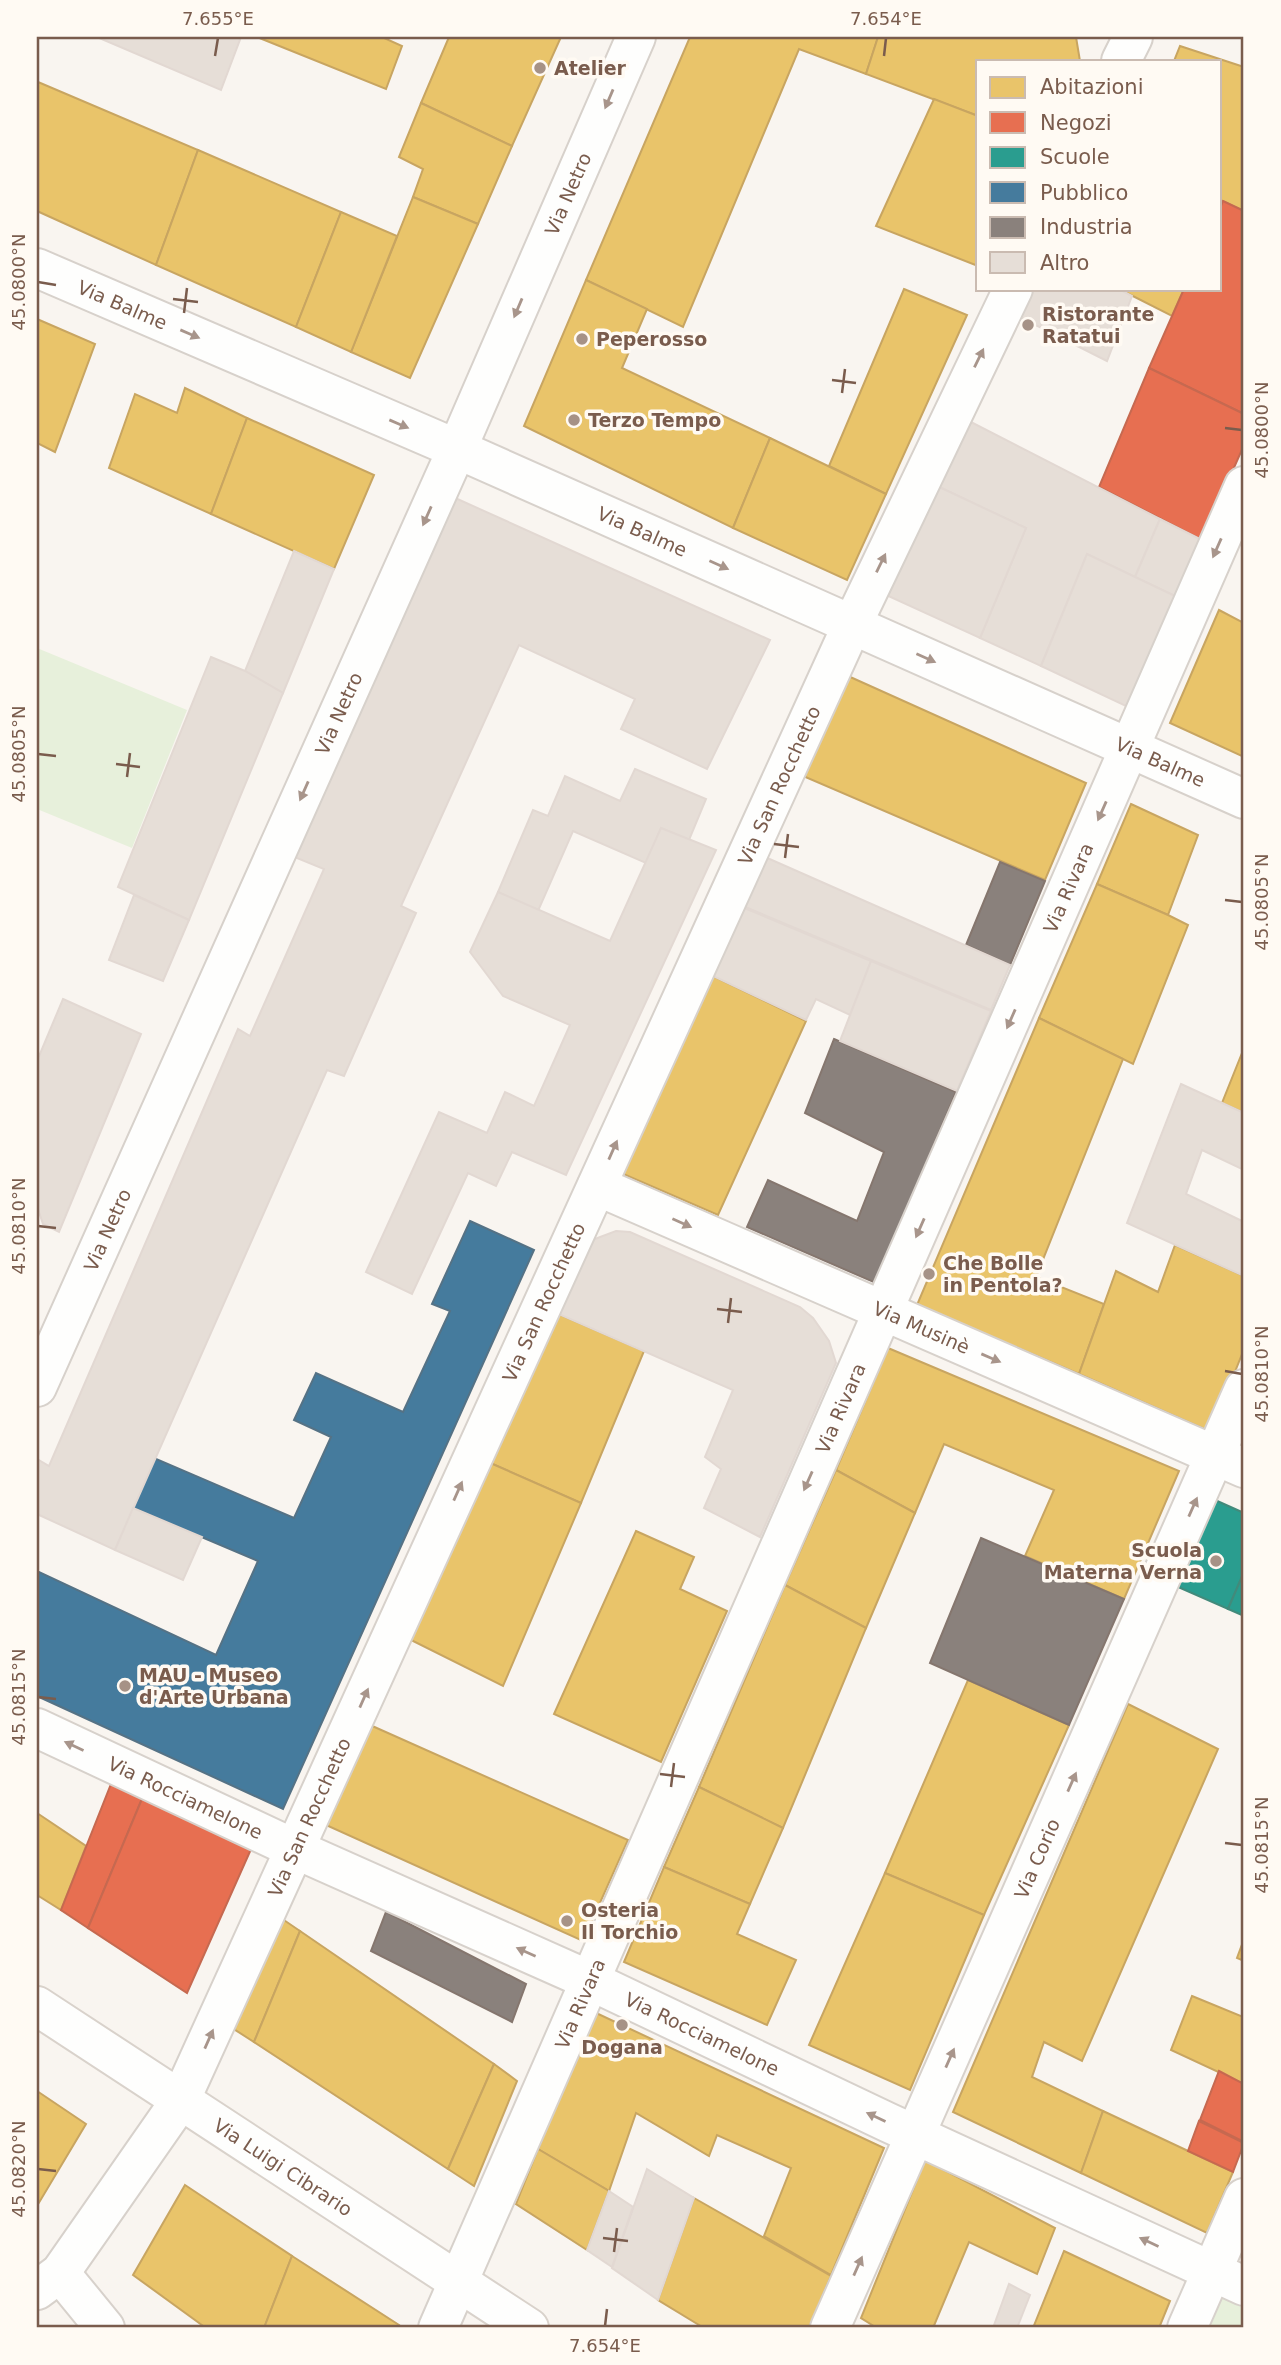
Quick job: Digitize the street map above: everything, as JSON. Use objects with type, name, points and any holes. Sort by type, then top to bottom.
[{"type":"street","name":"Via Netro","points":[[37,1387],[457,449],[636,37]]},
{"type":"street","points":[[1122,60],[1133,37]]},
{"type":"street","name":"Via Balme","points":[[37,268],[457,449],[1244,799]]},
{"type":"street","name":"Via San Rocchetto","points":[[48,2282],[180,2101],[852,625],[1013,290]]},
{"type":"street","name":"Via Rivara","points":[[438,2328],[1244,486]]},
{"type":"street","name":"Via Musinè","points":[[597,1186],[1230,1461]]},
{"type":"street","name":"Via Corio","points":[[831,2328],[916,2135],[1230,1461],[1244,1389]]},
{"type":"street","name":"Via Rocciamelone","points":[[37,1728],[295,1849],[589,1980],[1228,2279]]},
{"type":"street","name":"Via Luigi Cibrario","points":[[37,2007],[529,2328]]},
{"type":"street","points":[[1188,2328],[1228,2279],[1244,2198]]},
{"type":"street","points":[[48,2282],[105,2328]]},
{"type":"green space","points":[[37,648],[187,710],[132,848],[37,809]]},
{"type":"green space","points":[[1222,2298],[1244,2308],[1244,2328],[1210,2328]]},
{"type":"building: Abitazioni","points":[[257,37],[382,37],[402,46],[386,89]]},
{"type":"building: Abitazioni","points":[[449,37],[561,37],[512,146],[421,103]]},
{"type":"building: Abitazioni","points":[[690,37],[878,37],[866,74],[799,49],[683,327],[586,280]]},
{"type":"building: Abitazioni","points":[[878,37],[1076,37],[1080,60],[976,60],[976,115],[866,74]]},
{"type":"building: Abitazioni","points":[[1180,46],[1244,67],[1244,211],[1222,201],[1222,60],[1174,60]]},
{"type":"building: Abitazioni","points":[[38,82],[198,150],[156,265],[37,211]]},
{"type":"building: Abitazioni","points":[[934,99],[976,115],[976,265],[876,226]]},
{"type":"building: Abitazioni","points":[[421,103],[512,146],[478,224],[413,197],[423,169],[399,157]]},
{"type":"building: Abitazioni","points":[[198,150],[341,212],[296,327],[156,265]]},
{"type":"building: Abitazioni","points":[[413,197],[478,224],[410,378],[351,352]]},
{"type":"building: Abitazioni","points":[[341,212],[397,236],[351,352],[296,327]]},
{"type":"building: Abitazioni","points":[[586,280],[647,309],[622,368],[770,438],[733,528],[524,426]]},
{"type":"building: Abitazioni","points":[[904,289],[967,315],[886,494],[829,466]]},
{"type":"building: Abitazioni","points":[[1121,290],[1184,290],[1172,316]]},
{"type":"building: Abitazioni","points":[[37,319],[95,344],[55,452],[37,443]]},
{"type":"building: Abitazioni","points":[[185,388],[247,418],[211,514],[109,468],[135,394],[177,413]]},
{"type":"building: Abitazioni","points":[[247,418],[374,475],[334,569],[211,514]]},
{"type":"building: Abitazioni","points":[[770,438],[886,494],[847,580],[733,528]]},
{"type":"building: Abitazioni","points":[[1219,610],[1244,623],[1244,757],[1170,723]]},
{"type":"building: Abitazioni","points":[[848,676],[1086,783],[1045,880],[803,776]]},
{"type":"building: Abitazioni","points":[[1131,804],[1198,835],[1168,915],[1097,884]]},
{"type":"building: Abitazioni","points":[[1097,884],[1188,925],[1133,1064],[1039,1018]]},
{"type":"building: Abitazioni","points":[[711,975],[806,1021],[718,1215],[621,1173]]},
{"type":"building: Abitazioni","points":[[1039,1018],[1123,1059],[1036,1277],[1104,1304],[1079,1374],[917,1305]]},
{"type":"building: Abitazioni","points":[[1244,1048],[1244,1113],[1222,1103]]},
{"type":"building: Abitazioni","points":[[1175,1245],[1244,1276],[1244,1349],[1211,1432],[1079,1374],[1116,1271],[1158,1292]]},
{"type":"building: Abitazioni","points":[[554,1312],[644,1351],[581,1503],[488,1462]]},
{"type":"building: Abitazioni","points":[[888,1348],[1179,1471],[1124,1599],[1025,1556],[1054,1490],[944,1444],[915,1513],[836,1470]]},
{"type":"building: Abitazioni","points":[[488,1462],[581,1503],[503,1686],[409,1639]]},
{"type":"building: Abitazioni","points":[[836,1470],[915,1513],[866,1628],[785,1585]]},
{"type":"building: Abitazioni","points":[[636,1531],[694,1557],[680,1589],[727,1611],[661,1762],[554,1714]]},
{"type":"building: Abitazioni","points":[[785,1585],[866,1628],[783,1828],[699,1787]]},
{"type":"building: Abitazioni","points":[[968,1680],[1069,1725],[984,1915],[885,1873]]},
{"type":"building: Abitazioni","points":[[1128,1704],[1218,1749],[1082,2061],[1044,2042],[1032,2077],[1103,2111],[1081,2173],[953,2112]]},
{"type":"building: Abitazioni","points":[[370,1725],[628,1840],[583,1941],[326,1825]]},
{"type":"building: Abitazioni","points":[[699,1787],[783,1828],[750,1904],[664,1867]]},
{"type":"building: Abitazioni","points":[[37,1813],[86,1846],[61,1910],[37,1895]]},
{"type":"building: Abitazioni","points":[[664,1867],[750,1904],[737,1934],[796,1960],[767,2025],[624,1962]]},
{"type":"building: Abitazioni","points":[[885,1873],[984,1915],[910,2090],[809,2045]]},
{"type":"building: Abitazioni","points":[[278,1916],[300,1931],[254,2042],[229,2026]]},
{"type":"building: Abitazioni","points":[[300,1931],[494,2064],[448,2169],[254,2042]]},
{"type":"building: Abitazioni","points":[[1244,1939],[1244,1961],[1237,1958]]},
{"type":"building: Abitazioni","points":[[1192,1996],[1243,2017],[1244,2014],[1244,2084],[1171,2050]]},
{"type":"building: Abitazioni","points":[[594,2012],[884,2148],[831,2275],[764,2236],[791,2168],[717,2135],[709,2156],[636,2113],[609,2191],[538,2149]]},
{"type":"building: Abitazioni","points":[[494,2064],[517,2081],[474,2186],[448,2169]]},
{"type":"building: Abitazioni","points":[[37,2091],[86,2124],[37,2206]]},
{"type":"building: Abitazioni","points":[[1103,2111],[1233,2172],[1207,2233],[1081,2173]]},
{"type":"building: Abitazioni","points":[[538,2149],[609,2191],[587,2250],[516,2204]]},
{"type":"building: Abitazioni","points":[[925,2160],[1055,2228],[1037,2274],[969,2242],[933,2328],[877,2328],[861,2318]]},
{"type":"building: Abitazioni","points":[[185,2185],[292,2256],[264,2328],[206,2328],[133,2275]]},
{"type":"building: Abitazioni","points":[[694,2198],[831,2276],[809,2328],[704,2328],[658,2300]]},
{"type":"building: Abitazioni","points":[[1064,2251],[1170,2301],[1159,2328],[1033,2328]]},
{"type":"building: Abitazioni","points":[[292,2256],[399,2325],[397,2328],[264,2328]]},
{"type":"building: Negozi","points":[[1223,201],[1244,211],[1244,414],[1149,368],[1184,290],[1222,290]]},
{"type":"building: Negozi","points":[[1149,368],[1244,414],[1244,445],[1202,540],[1099,487]]},
{"type":"building: Negozi","points":[[113,1779],[144,1794],[88,1928],[61,1910]]},
{"type":"building: Negozi","points":[[144,1794],[252,1847],[187,1993],[88,1928]]},
{"type":"building: Negozi","points":[[1219,2071],[1244,2084],[1244,2142],[1200,2120]]},
{"type":"building: Negozi","points":[[1199,2121],[1244,2143],[1233,2172],[1188,2151]]},
{"type":"building: Scuole","points":[[1215,1500],[1244,1513],[1244,1572],[1228,1609],[1178,1587]]},
{"type":"building: Scuole","name":"Scuola Materna Verna","points":[[1244,1572],[1244,1616],[1228,1609]]},
{"type":"building: Pubblico","points":[[470,1221],[534,1250],[283,1809],[37,1696],[37,1571],[216,1655],[258,1561],[133,1508],[154,1458],[294,1518],[331,1437],[294,1420],[316,1373],[403,1412],[450,1311],[432,1304]]},
{"type":"building: Industria","points":[[1000,862],[1045,881],[1010,965],[966,945]]},
{"type":"building: Industria","points":[[834,1039],[956,1092],[876,1283],[747,1227],[768,1180],[857,1221],[884,1152],[805,1113]]},
{"type":"building: Industria","points":[[981,1538],[1124,1599],[1069,1725],[930,1663]]},
{"type":"building: Industria","points":[[386,1912],[526,1984],[512,2022],[371,1951]]},
{"type":"building: Altro","points":[[97,37],[241,37],[221,90]]},
{"type":"building: Altro","points":[[1025,290],[1121,290],[1132,296],[1107,361],[1014,314]]},
{"type":"building: Altro","points":[[965,419],[1160,519],[1135,577],[1087,554],[1041,666],[980,638],[1026,528],[935,485]]},
{"type":"building: Altro","points":[[935,485],[1026,528],[980,638],[884,594]]},
{"type":"building: Altro","points":[[453,497],[770,640],[707,769],[621,729],[635,699],[519,645],[401,906],[416,913],[344,1076],[327,1070],[115,1550],[37,1514],[37,1459],[49,1466],[238,1029],[250,1036],[324,869],[292,856]]},
{"type":"building: Altro","points":[[1160,519],[1202,540],[1177,597],[1135,577]]},
{"type":"building: Altro","points":[[294,551],[334,569],[283,693],[245,671]]},
{"type":"building: Altro","points":[[1087,554],[1177,597],[1128,707],[1041,666]]},
{"type":"building: Altro","points":[[211,657],[245,671],[283,693],[189,920],[118,887]]},
{"type":"building: Altro","points":[[635,769],[706,799],[689,840],[661,828],[646,863],[573,831],[538,911],[498,892],[533,810],[548,816],[565,776],[620,801]]},
{"type":"building: Altro","points":[[661,828],[716,850],[566,1175],[512,1152],[496,1186],[468,1173],[412,1294],[366,1272],[439,1112],[487,1133],[505,1092],[534,1106],[570,1025],[503,996],[470,952],[498,892],[610,941]]},
{"type":"building: Altro","points":[[765,857],[1010,965],[991,1010],[743,906]]},
{"type":"building: Altro","points":[[134,895],[189,920],[163,981],[109,960]]},
{"type":"building: Altro","points":[[742,907],[871,961],[850,1015],[816,999],[806,1020],[711,975]]},
{"type":"building: Altro","points":[[871,961],[991,1011],[957,1091],[840,1041]]},
{"type":"building: Altro","points":[[63,999],[141,1034],[59,1232],[43,1224],[37,1206],[37,1061]]},
{"type":"building: Altro","points":[[1181,1084],[1244,1113],[1244,1170],[1202,1150],[1186,1194],[1244,1222],[1244,1276],[1127,1223]]},
{"type":"building: Altro","points":[[616,1231],[630,1232],[800,1307],[813,1318],[829,1341],[836,1363],[760,1537],[704,1508],[721,1469],[705,1457],[733,1390],[554,1312],[583,1248],[595,1239]]},
{"type":"building: Altro","points":[[133,1508],[202,1537],[183,1580],[115,1550]]},
{"type":"building: Altro","points":[[647,2169],[694,2198],[658,2300],[612,2268]]},
{"type":"building: Altro","points":[[609,2191],[633,2207],[612,2267],[587,2250]]},
{"type":"building: Altro","points":[[1009,2284],[1030,2295],[1017,2328],[993,2328]]},
{"type":"place","name":"Atelier","points":[[540,68]]},
{"type":"place","name":"Ristorante Ratatui","points":[[1028,325]]},
{"type":"place","name":"Peperosso","points":[[582,339]]},
{"type":"place","name":"Terzo Tempo","points":[[574,420]]},
{"type":"place","name":"Che Bolle in Pentola?","points":[[929,1274]]},
{"type":"place","name":"Scuola Materna Verna","points":[[1216,1561]]},
{"type":"place","name":"MAU - Museo d'Arte Urbana","points":[[125,1686]]},
{"type":"place","name":"Osteria Il Torchio","points":[[567,1921]]},
{"type":"place","name":"Dogana","points":[[622,2025]]}]
